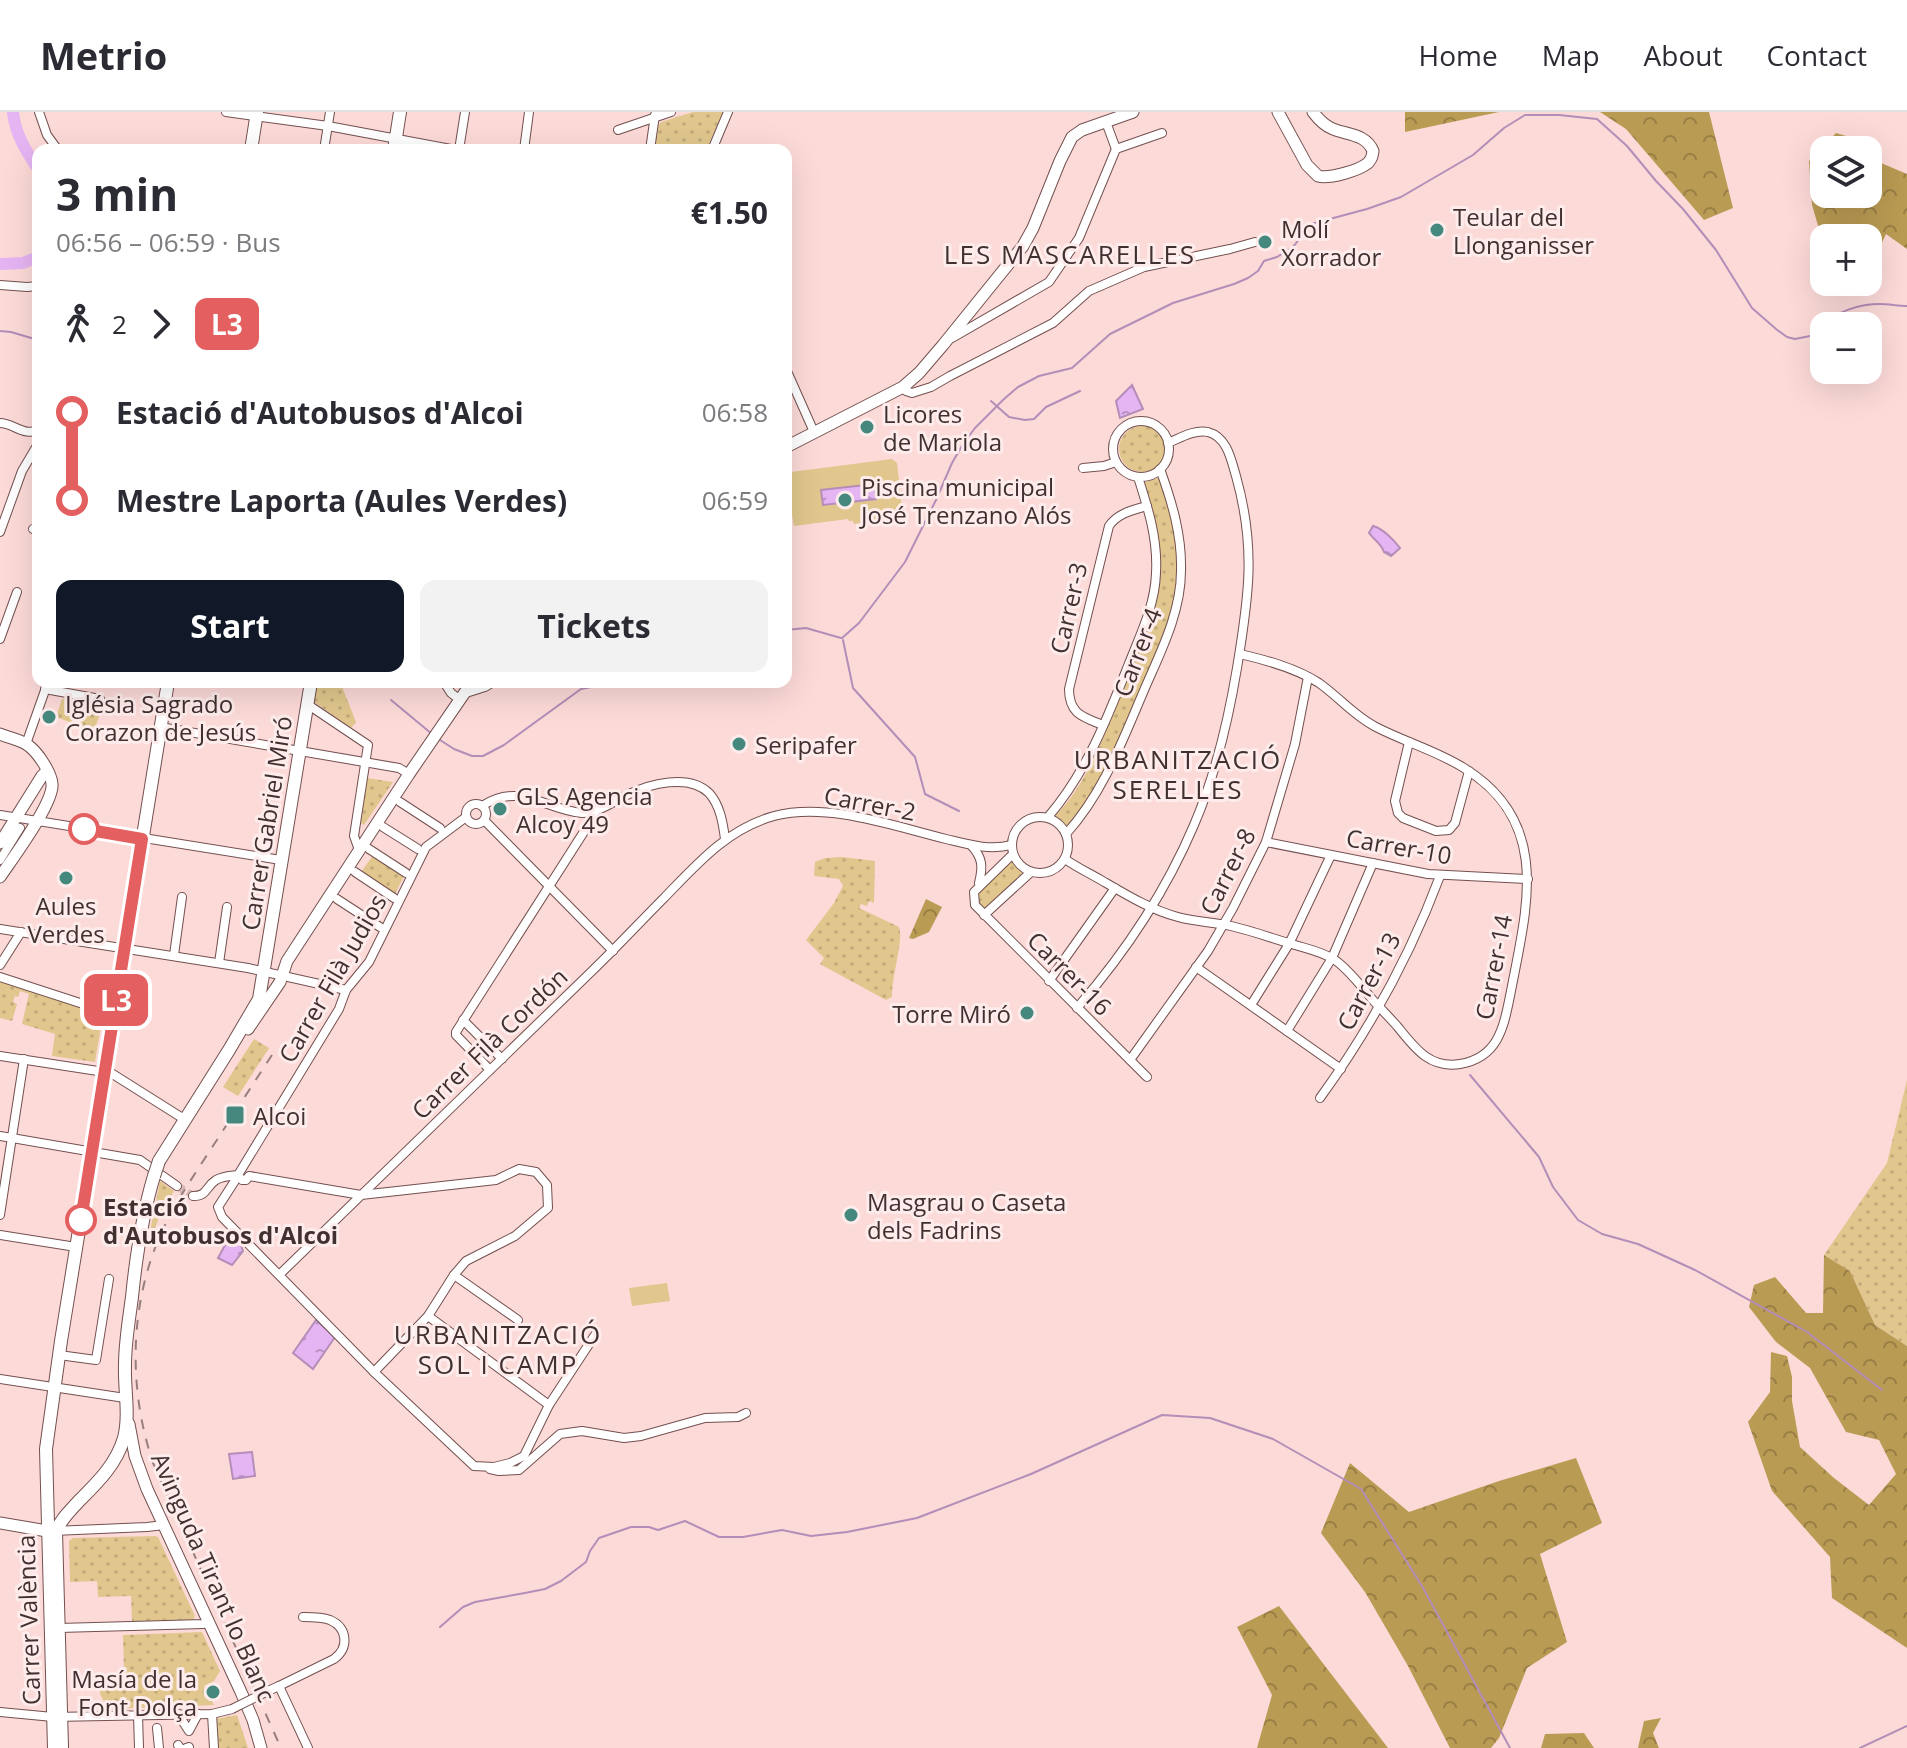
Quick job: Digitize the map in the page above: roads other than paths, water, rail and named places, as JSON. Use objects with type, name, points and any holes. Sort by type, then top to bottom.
[{"type":"main road","points":[[395,144],[400,112]]},
{"type":"main road","points":[[252,144],[257,114]]},
{"type":"main road","name":"Carrer València","points":[[54,1748],[58,1717],[59,1628],[46,1444],[167,688]]},
{"type":"main road","name":"Carrer Gabriel Miró","points":[[264,971],[310,688]]},
{"type":"main road","name":"Avinguda Tirant lo Blanc","points":[[126,1405],[126,1346],[135,1267],[154,1176],[159,1161],[184,1119],[258,1003],[264,971]]},
{"type":"main road","points":[[52,1531],[113,1463],[125,1434],[126,1405]]},
{"type":"main road","name":"Carrer València","points":[[47,1491],[56,1503],[74,1507]]},
{"type":"main road","name":"Carrer València","points":[[52,1531],[58,1717],[62,1748]]},
{"type":"street","points":[[39,112],[54,144]]},
{"type":"street","points":[[226,112],[328,126],[395,144]]},
{"type":"street","points":[[325,144],[330,112]]},
{"type":"street","points":[[458,144],[465,112]]},
{"type":"street","points":[[525,144],[529,112]]},
{"type":"street","points":[[618,130],[671,112]]},
{"type":"street","points":[[715,144],[728,112]]},
{"type":"street","points":[[792,444],[903,387],[919,373],[1023,246],[1070,140],[1082,130],[1133,112]]},
{"type":"street","points":[[1278,112],[1307,165],[1318,176],[1333,177],[1363,166],[1370,160],[1373,151],[1368,142],[1328,127],[1313,112]]},
{"type":"street","points":[[651,144],[655,115]]},
{"type":"street","points":[[943,345],[1049,282],[1079,238],[1116,149],[1106,122]]},
{"type":"street","points":[[1116,149],[1162,133]]},
{"type":"street","points":[[903,387],[912,393],[931,387],[1053,323],[1089,291],[1144,267],[1255,242]]},
{"type":"street","points":[[0,285],[32,287]]},
{"type":"street","points":[[792,382],[814,432]]},
{"type":"street","points":[[1135,422],[1151,423],[1164,434],[1168,443],[1168,456],[1160,469],[1149,476],[1129,474],[1116,462],[1113,446],[1116,438],[1127,425],[1135,422]]},
{"type":"street","points":[[0,423],[32,432]]},
{"type":"street","points":[[1077,1008],[1106,973],[1151,907],[1194,826],[1217,764],[1240,654],[1248,598],[1249,547],[1244,505],[1229,454],[1220,438],[1205,432],[1192,433],[1168,443]]},
{"type":"street","points":[[0,532],[22,471],[32,454]]},
{"type":"street","points":[[1083,468],[1116,462]]},
{"type":"street","name":"Carrer-4","points":[[1066,834],[1083,814],[1111,768],[1173,618],[1181,572],[1179,536],[1160,469]]},
{"type":"street","name":"Carrer-4","points":[[1048,817],[1081,773],[1153,600],[1157,554],[1153,524],[1138,477]]},
{"type":"street","name":"Carrer-3","points":[[1103,725],[1078,713],[1071,702],[1069,689],[1109,526],[1121,515],[1147,506]]},
{"type":"street","points":[[0,639],[17,592]]},
{"type":"street","name":"Carrer-14","points":[[1065,859],[1151,907],[1174,916],[1222,924],[1332,958],[1428,1059],[1449,1065],[1477,1059],[1500,1037],[1523,924],[1528,879],[1521,835],[1507,808],[1485,783],[1469,771],[1357,716],[1333,693],[1308,677],[1240,654]]},
{"type":"street","name":"Carrer-8","points":[[1130,1060],[1196,967],[1233,908],[1266,842],[1295,744],[1308,677]]},
{"type":"street","points":[[26,744],[45,688]]},
{"type":"street","points":[[54,688],[100,699]]},
{"type":"street","points":[[448,688],[451,693],[467,688]]},
{"type":"street","name":"Avinguda Tirant lo Blanc","points":[[223,1060],[234,1050],[283,975],[287,961],[364,850],[412,769],[467,688]]},
{"type":"street","points":[[307,704],[368,745],[354,836],[364,850],[406,873]]},
{"type":"street","points":[[160,727],[412,769]]},
{"type":"street","points":[[0,734],[32,749],[52,781],[52,790],[36,821],[0,877]]},
{"type":"street","points":[[1409,742],[1395,801],[1403,818],[1436,831],[1451,828],[1469,771]]},
{"type":"street","points":[[0,860],[47,771]]},
{"type":"street","points":[[482,806],[486,814],[484,820],[474,824],[466,817],[469,806],[482,806],[500,797],[532,798],[578,812],[595,811],[651,786],[692,784],[714,799],[725,839]]},
{"type":"street","points":[[400,802],[440,828]]},
{"type":"street","points":[[490,1070],[456,1035],[457,1030],[595,811]]},
{"type":"street","name":"Carrer-2","points":[[725,839],[757,822],[810,811],[849,815],[970,845],[1012,849]]},
{"type":"street","points":[[0,815],[18,823],[36,821],[281,860]]},
{"type":"street","points":[[1040,816],[1048,817],[1060,824],[1066,834],[1069,841],[1065,859],[1050,871],[1031,872],[1017,862],[1012,849],[1013,836],[1023,822],[1040,816]]},
{"type":"street","name":"Carrer Filà Judios","points":[[280,1274],[222,1217],[218,1207],[242,1174],[339,1009],[346,990],[369,962],[426,847],[466,817]]},
{"type":"street","points":[[484,820],[613,951]]},
{"type":"street","points":[[0,843],[18,823]]},
{"type":"street","points":[[383,827],[418,849]]},
{"type":"street","name":"Carrer Filà Cordón","points":[[280,1274],[725,839]]},
{"type":"street","name":"Carrer-10","points":[[1266,842],[1440,876],[1528,879]]},
{"type":"street","name":"Carrer-16","points":[[970,845],[981,859],[983,868],[976,889],[975,905],[1147,1077]]},
{"type":"street","points":[[976,889],[1012,849]]},
{"type":"street","points":[[1251,1005],[1289,944],[1331,855]]},
{"type":"street","points":[[1287,1031],[1332,958],[1373,863]]},
{"type":"street","points":[[355,872],[394,898]]},
{"type":"street","points":[[984,915],[1031,872]]},
{"type":"street","name":"Carrer-13","points":[[1320,1098],[1341,1069],[1400,970],[1440,876]]},
{"type":"street","points":[[1049,981],[1115,888]]},
{"type":"street","points":[[174,955],[182,897]]},
{"type":"street","points":[[337,899],[380,927]]},
{"type":"street","points":[[219,963],[227,907]]},
{"type":"street","points":[[0,929],[174,955],[346,990]]},
{"type":"street","points":[[0,965],[21,932]]},
{"type":"street","points":[[1196,967],[1341,1069]]},
{"type":"street","points":[[0,977],[114,1014]]},
{"type":"street","points":[[463,1020],[502,1059]]},
{"type":"street","points":[[0,1056],[117,1075],[184,1119]]},
{"type":"street","points":[[0,1215],[24,1059]]},
{"type":"street","points":[[0,1136],[140,1160],[177,1186]]},
{"type":"street","points":[[193,1196],[203,1194],[220,1178],[242,1174],[361,1195],[496,1180],[519,1169],[536,1172],[547,1185],[548,1208],[515,1236],[466,1261],[428,1316],[374,1372]]},
{"type":"street","points":[[0,1235],[76,1247]]},
{"type":"street","points":[[280,1274],[374,1372],[474,1466],[499,1471],[519,1470],[560,1434],[582,1431],[633,1437],[705,1418],[738,1417],[746,1413]]},
{"type":"street","points":[[454,1275],[518,1320]]},
{"type":"street","points":[[59,1355],[96,1360],[109,1279]]},
{"type":"street","points":[[428,1316],[549,1405]]},
{"type":"street","points":[[474,1466],[494,1467],[524,1456],[549,1405],[595,1335]]},
{"type":"street","points":[[0,1379],[126,1405]]},
{"type":"street","name":"Avinguda Tirant lo Blanc","points":[[126,1405],[135,1456],[147,1489],[247,1706],[261,1748]]},
{"type":"street","points":[[0,1523],[52,1531],[164,1525]]},
{"type":"street","points":[[0,1712],[58,1717],[212,1714],[232,1709],[340,1655],[344,1648],[344,1635],[336,1623],[303,1617]]},
{"type":"street","points":[[59,1628],[209,1622]]},
{"type":"street","points":[[279,1686],[308,1748]]},
{"type":"street","points":[[178,1714],[189,1731],[198,1714]]},
{"type":"street","points":[[212,1714],[214,1748]]},
{"type":"street","points":[[138,1715],[139,1748]]},
{"type":"street","points":[[157,1728],[159,1748]]},
{"type":"water","points":[[1132,385],[1143,409],[1120,418],[1116,401]]},
{"type":"water","points":[[874,484],[876,499],[823,505],[821,490]]},
{"type":"water","points":[[1373,526],[1388,535],[1400,548],[1391,556],[1369,533]]},
{"type":"water","points":[[230,1236],[240,1243],[243,1251],[232,1265],[218,1258]]},
{"type":"water","points":[[316,1320],[335,1337],[313,1369],[293,1353]]},
{"type":"water","points":[[252,1452],[255,1476],[233,1479],[229,1454]]},
{"type":"waterway","points":[[13,112],[19,135],[32,160]]},
{"type":"waterway","points":[[842,638],[859,623],[905,562],[963,444],[975,428],[1018,387],[1039,376],[1072,368],[1110,334],[1173,303],[1248,278],[1258,271],[1264,261],[1293,247],[1311,224],[1401,197],[1473,155],[1504,128],[1525,115],[1597,119],[1627,146],[1683,209],[1716,250],[1752,308],[1787,337],[1810,336]]},
{"type":"waterway","points":[[0,264],[32,259]]},
{"type":"waterway","points":[[1842,312],[1865,305],[1907,306]]},
{"type":"waterway","points":[[0,331],[32,338]]},
{"type":"waterway","points":[[991,401],[1009,417],[1034,419],[1046,407],[1080,391]]},
{"type":"waterway","points":[[792,629],[806,628],[841,638]]},
{"type":"waterway","points":[[843,640],[853,688],[915,757],[925,794],[959,811]]},
{"type":"waterway","points":[[440,740],[472,756],[483,756],[586,688]]},
{"type":"waterway","points":[[391,700],[432,734]]},
{"type":"waterway","points":[[1470,1075],[1539,1157],[1553,1187],[1578,1220],[1602,1234],[1638,1244],[1695,1270],[1807,1332],[1882,1390]]},
{"type":"waterway","points":[[440,1627],[463,1607],[475,1602],[545,1589],[561,1581],[586,1562],[599,1538],[631,1527],[658,1530],[685,1521],[719,1537],[743,1537],[782,1530],[811,1536],[847,1532],[917,1518],[1031,1474],[1162,1415],[1210,1418],[1273,1439],[1361,1489],[1422,1586],[1510,1748]]},
{"type":"waterway","points":[[1860,1748],[1907,1726]]},
{"type":"tunnel","points":[[177,1186],[193,1196]]},
{"type":"railway","points":[[272,1055],[187,1187],[160,1235],[140,1301],[136,1356],[140,1410],[153,1463],[281,1748]]},
{"type":"place","name":"Teular del Llonganisser","points":[[1437,230]]},
{"type":"place","name":"Molí Xorrador","points":[[1265,242]]},
{"type":"place","name":"Licores de Mariola","points":[[867,427]]},
{"type":"place","name":"Piscina municipal José Trenzano Alós","points":[[845,500]]},
{"type":"place","name":"Iglésia Sagrado Corazon de Jesús","points":[[49,717]]},
{"type":"place","name":"Seripafer","points":[[739,744]]},
{"type":"place","name":"GLS Agencia Alcoy 49","points":[[500,809]]},
{"type":"place","name":"Aules Verdes","points":[[66,878]]},
{"type":"place","name":"Torre Miró","points":[[1027,1013]]},
{"type":"place","name":"Alcoi","points":[[235,1115]]},
{"type":"place","name":"Masgrau o Caseta dels Fadrins","points":[[851,1215]]},
{"type":"place","name":"Estació d'Autobusos d'Alcoi","points":[[81,1220]]},
{"type":"place","name":"Masía de la Font Dolça","points":[[213,1692]]},
{"type":"district","name":"LES MASCARELLES","points":[[1070,254]]},
{"type":"district","name":"URBANITZACIÓ SERELLES","points":[[1178,774]]},
{"type":"district","name":"URBANITZACIÓ SOL I CAMP","points":[[498,1349]]}]
